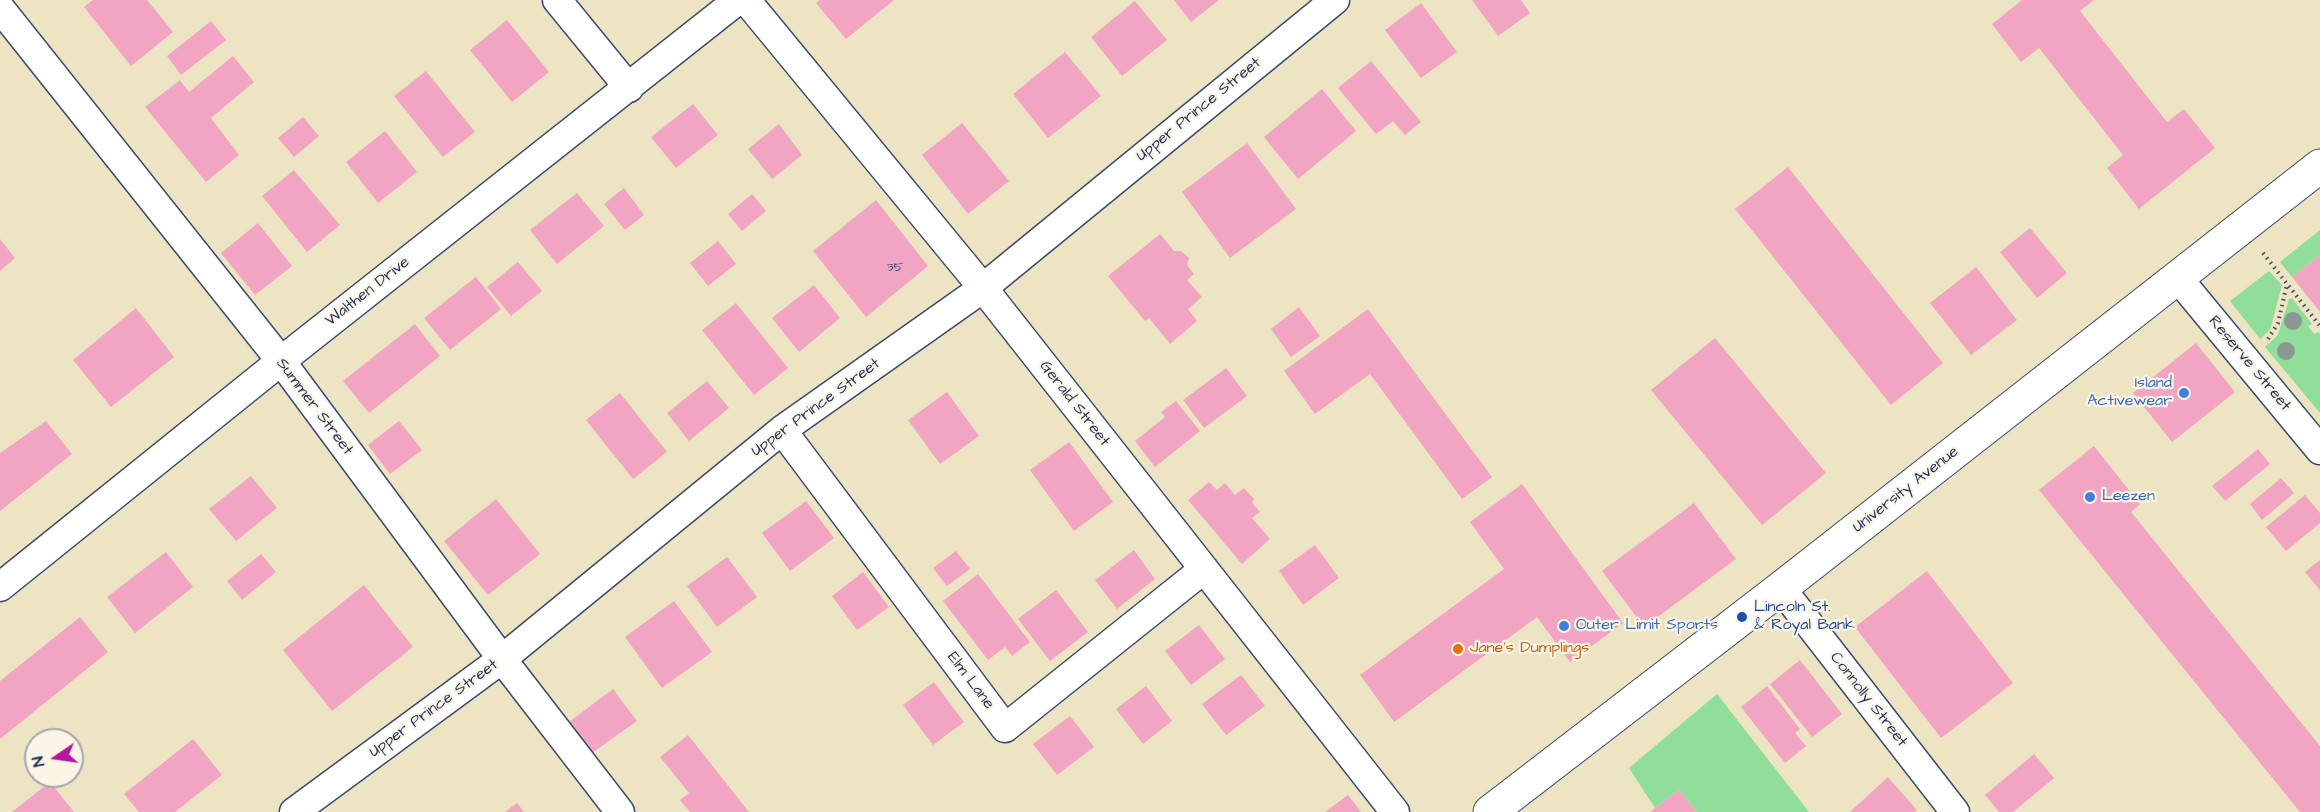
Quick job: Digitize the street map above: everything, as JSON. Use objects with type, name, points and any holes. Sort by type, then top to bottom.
[{"type":"main road","name":"University Avenue","points":[[1499,809],[2320,166]]},
{"type":"street","points":[[557,0],[628,88]]},
{"type":"street","name":"Walthen Drive","points":[[0,587],[281,361],[738,0]]},
{"type":"street","name":"Gerald Street","points":[[746,0],[982,288],[1395,812]]},
{"type":"street","name":"Upper Prince Street","points":[[294,812],[502,659],[782,430],[982,288],[1335,0]]},
{"type":"street","name":"Summer Street","points":[[0,8],[281,361],[502,659],[620,812]]},
{"type":"street","name":"Reserve Street","points":[[2177,277],[2320,450]]},
{"type":"street","name":"Elm Lane","points":[[782,430],[1005,728],[1204,569]]},
{"type":"street","name":"Connolly Street","points":[[1781,588],[1955,812]]},
{"type":"path","points":[[2263,253],[2320,326]]},
{"type":"path","points":[[2264,342],[2274,331],[2287,284]]},
{"type":"green space","points":[[2320,230],[2320,255],[2292,277],[2280,262]]},
{"type":"green space","points":[[2269,271],[2282,285],[2270,330],[2260,339],[2230,301]]},
{"type":"green space","points":[[2292,298],[2312,324],[2308,326],[2314,334],[2318,332],[2320,334],[2320,413],[2265,347],[2278,335],[2289,299]]},
{"type":"green space","points":[[1717,694],[1809,812],[1697,812],[1679,790],[1655,808],[1629,768]]},
{"type":"building","points":[[93,0],[147,0],[173,32],[131,66],[84,7]]},
{"type":"building","points":[[820,0],[894,0],[846,39],[816,3]]},
{"type":"building","points":[[1174,0],[1219,0],[1191,22]]},
{"type":"building","points":[[1472,0],[1521,0],[1530,13],[1498,36]]},
{"type":"building","points":[[2022,0],[2094,0],[2080,11],[2167,122],[2184,109],[2215,148],[2139,209],[2107,168],[2123,155],[2039,48],[2021,62],[1992,24]]},
{"type":"building","points":[[1135,1],[1167,40],[1122,76],[1091,37]]},
{"type":"building","points":[[1421,3],[1457,52],[1421,78],[1385,30]]},
{"type":"building","points":[[507,20],[549,72],[512,102],[470,50]]},
{"type":"building","points":[[211,21],[226,40],[181,75],[167,56]]},
{"type":"building","points":[[1065,52],[1101,96],[1048,138],[1013,94]]},
{"type":"building","points":[[233,56],[254,82],[211,118],[239,155],[206,182],[145,107],[180,80],[189,92]]},
{"type":"building","points":[[1371,61],[1421,122],[1405,135],[1393,121],[1376,134],[1338,88]]},
{"type":"building","points":[[426,71],[475,132],[443,157],[394,96]]},
{"type":"building","points":[[1322,89],[1356,131],[1298,179],[1264,137]]},
{"type":"building","points":[[693,104],[718,135],[676,168],[651,137]]},
{"type":"building","points":[[303,117],[319,136],[294,157],[278,138]]},
{"type":"building","points":[[962,123],[1009,181],[968,214],[922,155]]},
{"type":"building","points":[[779,124],[802,155],[772,179],[748,149]]},
{"type":"building","points":[[385,131],[417,172],[378,203],[346,162]]},
{"type":"building","points":[[1247,143],[1296,209],[1230,258],[1182,192]]},
{"type":"building","points":[[1788,167],[1943,363],[1891,405],[1735,209]]},
{"type":"building","points":[[294,170],[340,225],[307,252],[262,196]]},
{"type":"building","points":[[624,188],[644,215],[625,230],[604,204]]},
{"type":"building","points":[[577,193],[604,226],[557,264],[530,230]]},
{"type":"building","points":[[752,194],[766,211],[742,231],[728,214]]},
{"type":"building","points":[[876,200],[928,266],[866,317],[813,251]]},
{"type":"building","points":[[258,223],[292,266],[255,295],[221,253]]},
{"type":"building","points":[[2030,228],[2067,273],[2037,298],[2000,252]]},
{"type":"building","points":[[1160,234],[1174,251],[1181,251],[1189,258],[1187,265],[1194,274],[1187,280],[1202,297],[1188,309],[1197,321],[1170,344],[1149,318],[1145,321],[1108,276]]},
{"type":"building","points":[[0,239],[15,258],[0,271]]},
{"type":"building","points":[[718,241],[736,264],[708,286],[690,263]]},
{"type":"building","points":[[2320,255],[2320,312],[2292,277]]},
{"type":"building","points":[[518,262],[542,291],[511,316],[487,287]]},
{"type":"building","points":[[1976,267],[2017,320],[1971,355],[1930,303]]},
{"type":"building","points":[[476,277],[501,309],[450,350],[424,318]]},
{"type":"building","points":[[814,285],[840,318],[799,352],[772,318]]},
{"type":"building","points":[[736,303],[788,368],[754,395],[702,330]]},
{"type":"building","points":[[1299,307],[1320,336],[1291,357],[1271,329]]},
{"type":"building","points":[[136,308],[174,357],[111,407],[73,360]]},
{"type":"building","points":[[1368,309],[1492,477],[1462,499],[1370,374],[1315,414],[1284,371]]},
{"type":"building","points":[[415,324],[440,356],[369,413],[343,381]]},
{"type":"building","points":[[1715,338],[1826,473],[1762,525],[1651,390]]},
{"type":"building","name":"Island Activewear","points":[[2196,343],[2235,392],[2172,442],[2133,393]]},
{"type":"building","points":[[1226,368],[1247,396],[1204,428],[1183,400]]},
{"type":"building","points":[[707,381],[729,408],[689,441],[667,413]]},
{"type":"building","points":[[947,392],[979,436],[940,464],[908,420]]},
{"type":"building","points":[[620,393],[667,452],[633,479],[586,420]]},
{"type":"building","points":[[1176,401],[1200,431],[1155,467],[1135,441],[1165,417],[1161,412]]},
{"type":"building","points":[[46,421],[72,454],[0,511],[0,453]]},
{"type":"building","points":[[399,421],[422,450],[390,474],[368,445]]},
{"type":"building","points":[[1069,442],[1113,502],[1074,531],[1030,470]]},
{"type":"building","points":[[2094,446],[2140,504],[2131,512],[2320,746],[2320,812],[2300,812],[2039,490]]},
{"type":"building","points":[[2258,449],[2270,464],[2225,501],[2212,486]]},
{"type":"building","points":[[251,476],[277,508],[236,541],[209,509]]},
{"type":"building","points":[[2281,478],[2294,493],[2262,520],[2250,504]]},
{"type":"building","points":[[1209,482],[1217,490],[1225,483],[1235,495],[1244,488],[1254,499],[1252,503],[1260,512],[1252,518],[1270,539],[1242,564],[1188,500]]},
{"type":"building","points":[[1522,484],[1623,623],[1570,662],[1537,617],[1394,722],[1360,675],[1504,569],[1470,522]]},
{"type":"building","points":[[2305,495],[2320,513],[2320,523],[2286,551],[2266,527]]},
{"type":"building","points":[[496,499],[540,554],[488,595],[444,541]]},
{"type":"building","points":[[806,501],[834,538],[790,571],[762,533]]},
{"type":"building","points":[[1694,503],[1736,559],[1644,627],[1602,571]]},
{"type":"building","points":[[1315,545],[1339,578],[1303,605],[1279,571]]},
{"type":"building","points":[[1134,550],[1155,579],[1117,609],[1095,580]]},
{"type":"building","points":[[956,551],[970,569],[947,586],[933,568]]},
{"type":"building","points":[[166,552],[193,587],[135,633],[107,597]]},
{"type":"building","points":[[261,554],[276,572],[242,600],[227,581]]},
{"type":"building","points":[[727,557],[757,597],[717,627],[687,586]]},
{"type":"building","points":[[2320,560],[2320,590],[2305,572]]},
{"type":"building","points":[[1927,571],[2013,683],[1941,738],[1855,627]]},
{"type":"building","points":[[863,572],[889,607],[857,630],[832,596]]},
{"type":"building","points":[[978,574],[1030,642],[1012,656],[1005,647],[988,660],[943,601]]},
{"type":"building","points":[[364,585],[413,647],[332,711],[283,650]]},
{"type":"building","points":[[1056,590],[1088,632],[1050,661],[1018,619]]},
{"type":"building","points":[[674,601],[712,652],[662,688],[625,637]]},
{"type":"building","points":[[80,617],[108,652],[0,739],[0,681]]},
{"type":"building","points":[[1199,625],[1225,659],[1191,685],[1165,651]]},
{"type":"building","points":[[1800,660],[1842,714],[1812,737],[1770,684]]},
{"type":"building","points":[[1241,675],[1265,706],[1226,735],[1202,704]]},
{"type":"building","points":[[934,682],[964,722],[933,745],[903,705]]},
{"type":"building","points":[[1146,686],[1172,721],[1143,744],[1116,709]]},
{"type":"building","points":[[1767,686],[1800,729],[1795,733],[1806,746],[1785,763],[1741,707]]},
{"type":"building","points":[[613,689],[637,721],[592,753],[569,722]]},
{"type":"building","points":[[1070,716],[1094,747],[1057,775],[1033,744]]},
{"type":"building","points":[[688,735],[749,812],[690,812],[680,800],[689,793],[660,757]]},
{"type":"building","points":[[193,739],[222,775],[175,812],[139,812],[124,794]]},
{"type":"building","points":[[2034,754],[2054,778],[2013,812],[1999,812],[1985,795]]},
{"type":"building","points":[[1888,777],[1917,810],[1914,812],[1850,812]]},
{"type":"building","points":[[42,788],[55,788],[74,812],[12,812]]},
{"type":"building","points":[[1679,790],[1697,812],[1650,812],[1655,808]]},
{"type":"building","points":[[1348,795],[1361,812],[1325,812]]},
{"type":"building","points":[[517,803],[524,812],[505,812]]},
{"type":"place","name":"Island Activewear","points":[[2184,393]]},
{"type":"place","name":"Leezen","points":[[2090,497]]},
{"type":"place","name":"Lincoln St. & Royal Bank","points":[[1742,617]]},
{"type":"place","name":"Outer Limit Sports","points":[[1564,626]]},
{"type":"place","name":"Jane's Dumplings","points":[[1458,649]]}]
